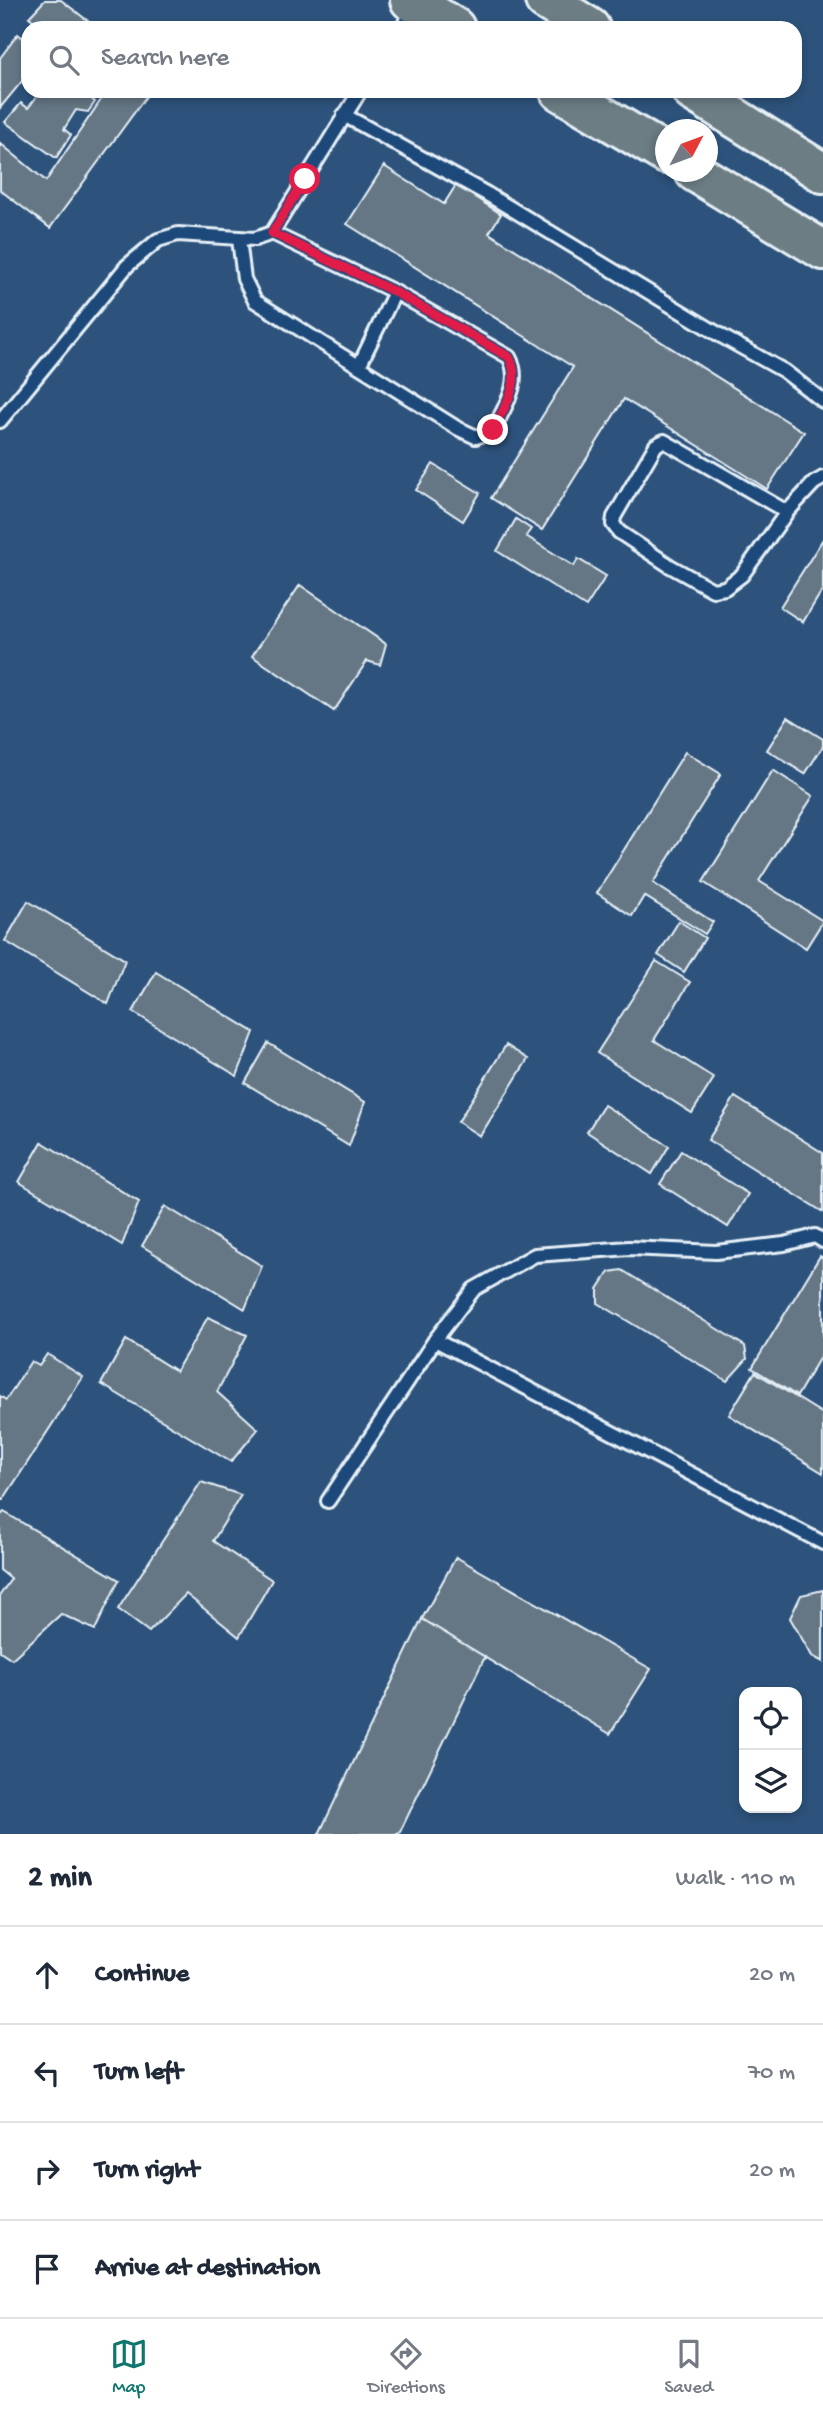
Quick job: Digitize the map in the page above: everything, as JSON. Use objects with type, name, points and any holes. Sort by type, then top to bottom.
[{"type":"main road","points":[[545,0],[579,21]]},
{"type":"main road","points":[[410,11],[436,21]]},
{"type":"main road","points":[[572,98],[655,147]]},
{"type":"main road","points":[[703,98],[823,173]]},
{"type":"main road","points":[[711,182],[823,250]]},
{"type":"lane","points":[[0,421],[127,266],[158,240],[178,234],[255,239],[272,233],[355,98]]},
{"type":"lane","points":[[344,115],[487,194],[784,371],[823,401]]},
{"type":"lane","points":[[239,239],[244,279],[255,301],[476,437],[493,430],[511,393],[516,375],[509,357],[395,292],[272,233]]},
{"type":"lane","points":[[359,366],[395,292]]},
{"type":"lane","points":[[787,512],[664,441],[656,445],[614,517],[613,524],[619,532],[670,566],[713,590],[725,588],[742,575],[787,512],[814,483],[823,478]]},
{"type":"lane","points":[[328,1501],[435,1340],[474,1289],[534,1255],[629,1248],[716,1252],[784,1244],[816,1236],[823,1241]]},
{"type":"lane","points":[[435,1340],[823,1543]]},
{"type":"building","points":[[45,0],[61,0],[88,21],[34,21],[29,17]]},
{"type":"building","points":[[18,34],[21,36],[21,82],[0,108],[0,58]]},
{"type":"building","points":[[36,98],[91,98],[95,102],[88,112],[76,110],[64,129],[71,135],[56,158],[5,122],[21,103],[28,108]]},
{"type":"building","points":[[102,98],[145,98],[50,228],[0,190],[0,143],[46,181]]},
{"type":"building","points":[[384,166],[444,204],[456,185],[501,214],[489,233],[804,432],[767,489],[624,399],[542,530],[491,498],[573,367],[347,224]]},
{"type":"building","points":[[433,464],[480,493],[463,521],[416,490]]},
{"type":"building","points":[[516,519],[531,529],[526,536],[574,566],[578,559],[606,576],[586,607],[497,551]]},
{"type":"building","points":[[823,539],[823,589],[803,622],[780,607]]},
{"type":"building","points":[[300,585],[386,644],[380,665],[367,661],[334,711],[252,656]]},
{"type":"building","points":[[788,717],[823,739],[823,746],[805,774],[767,750]]},
{"type":"building","points":[[685,752],[721,774],[653,883],[713,922],[705,934],[644,896],[632,916],[597,893]]},
{"type":"building","points":[[773,770],[813,796],[759,881],[823,921],[806,948],[703,882]]},
{"type":"building","points":[[28,901],[125,960],[108,1004],[5,941]]},
{"type":"building","points":[[679,921],[705,938],[684,972],[658,955]]},
{"type":"building","points":[[656,961],[690,982],[654,1040],[714,1078],[692,1113],[597,1053]]},
{"type":"building","points":[[156,972],[254,1032],[237,1076],[133,1012]]},
{"type":"building","points":[[268,1043],[365,1102],[349,1146],[245,1083]]},
{"type":"building","points":[[506,1045],[528,1059],[480,1136],[458,1122]]},
{"type":"building","points":[[735,1097],[823,1153],[823,1212],[708,1140]]},
{"type":"building","points":[[604,1105],[669,1146],[652,1174],[587,1132]]},
{"type":"building","points":[[42,1142],[139,1202],[122,1245],[19,1182]]},
{"type":"building","points":[[681,1151],[748,1194],[728,1227],[660,1184]]},
{"type":"building","points":[[165,1206],[262,1266],[245,1309],[142,1246]]},
{"type":"building","points":[[820,1256],[823,1258],[823,1352],[797,1396],[752,1368]]},
{"type":"building","points":[[622,1270],[745,1346],[747,1359],[727,1381],[598,1303],[598,1289],[609,1272]]},
{"type":"building","points":[[208,1317],[247,1335],[217,1392],[258,1429],[231,1462],[101,1384],[126,1340],[176,1371]]},
{"type":"building","points":[[47,1354],[83,1377],[3,1500],[0,1500],[0,1396],[6,1400],[31,1361],[39,1366]]},
{"type":"building","points":[[755,1372],[823,1414],[823,1473],[729,1415]]},
{"type":"building","points":[[201,1482],[241,1495],[213,1541],[272,1580],[239,1637],[186,1594],[149,1632],[118,1609]]},
{"type":"building","points":[[4,1512],[119,1580],[95,1630],[61,1614],[12,1659],[0,1651],[0,1595],[11,1579],[0,1570],[0,1516]]},
{"type":"building","points":[[456,1557],[651,1669],[610,1734],[422,1619]]},
{"type":"building","points":[[823,1590],[823,1662],[812,1656],[790,1618],[801,1595]]},
{"type":"building","points":[[422,1619],[485,1657],[399,1834],[319,1834]]},
{"type":"route","points":[[305,179],[272,233],[395,292],[509,357],[516,375],[511,393],[493,430]]}]
